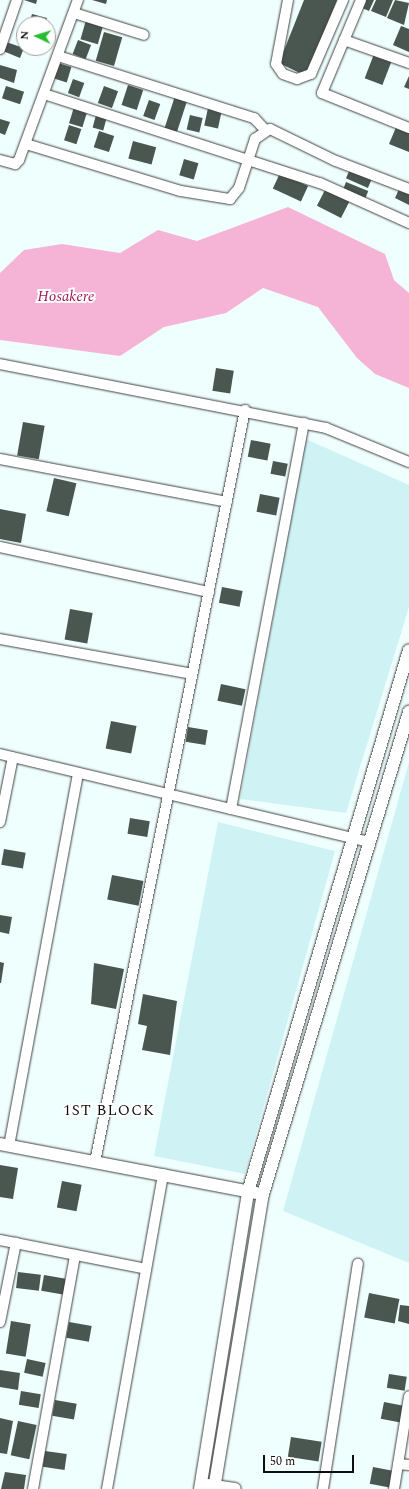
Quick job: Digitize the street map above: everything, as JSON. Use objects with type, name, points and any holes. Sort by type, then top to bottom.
[{"type":"street","points":[[0,49],[17,0]]},
{"type":"street","points":[[0,160],[15,164],[26,144],[78,0]]},
{"type":"street","points":[[288,0],[276,64],[283,74],[297,79],[311,74],[343,0]]},
{"type":"street","points":[[361,0],[322,93],[409,128]]},
{"type":"street","points":[[74,13],[144,36]]},
{"type":"street","points":[[344,40],[409,63]]},
{"type":"street","points":[[58,56],[254,118],[265,130],[275,131],[336,161],[409,189]]},
{"type":"street","points":[[44,94],[249,158],[320,183],[409,222]]},
{"type":"street","points":[[26,144],[181,191],[225,198],[236,195],[255,139],[265,130]]},
{"type":"street","points":[[0,364],[245,410],[326,428],[409,462]]},
{"type":"street","points":[[95,1162],[245,410]]},
{"type":"street","points":[[231,809],[304,423]]},
{"type":"street","points":[[0,458],[226,502]]},
{"type":"street","points":[[0,547],[209,592]]},
{"type":"street","points":[[0,639],[192,674]]},
{"type":"street","points":[[235,1489],[200,1487],[248,1192],[409,650]]},
{"type":"street","points":[[215,1488],[263,1194],[409,712]]},
{"type":"street","points":[[0,754],[370,842]]},
{"type":"street","points":[[0,822],[13,757]]},
{"type":"street","points":[[78,773],[5,1145],[263,1194]]},
{"type":"street","points":[[107,1489],[163,1174]]},
{"type":"street","points":[[0,1240],[146,1269]]},
{"type":"street","points":[[0,1322],[16,1243]]},
{"type":"street","points":[[33,1489],[75,1255]]},
{"type":"street","points":[[323,1489],[358,1264]]},
{"type":"street","points":[[394,1489],[409,1399]]},
{"type":"street","points":[[398,1464],[409,1465]]},
{"type":"shaded area","points":[[306,439],[409,485],[409,607],[346,813],[240,799]]},
{"type":"shaded area","points":[[409,762],[409,1263],[283,1211]]},
{"type":"shaded area","points":[[218,822],[335,851],[245,1174],[154,1156]]},
{"type":"water","name":"Hosakere","points":[[288,207],[385,254],[394,280],[409,293],[409,388],[375,374],[357,358],[318,307],[263,288],[226,313],[164,327],[120,356],[0,340],[0,273],[24,250],[62,244],[120,253],[158,230],[197,241]]},
{"type":"building","points":[[24,0],[37,0],[36,4]]},
{"type":"building","points":[[92,0],[107,0],[106,4]]},
{"type":"building","points":[[304,0],[337,0],[306,76],[279,63]]},
{"type":"building","points":[[366,0],[374,0],[369,11],[362,8]]},
{"type":"building","points":[[376,0],[393,0],[386,17],[371,11]]},
{"type":"building","points":[[395,0],[409,3],[404,25],[387,18]]},
{"type":"building","points":[[86,20],[103,25],[98,44],[80,39]]},
{"type":"building","points":[[401,26],[409,29],[409,52],[393,45]]},
{"type":"building","points":[[104,32],[122,37],[114,66],[96,61]]},
{"type":"building","points":[[78,40],[91,45],[86,59],[73,54]]},
{"type":"building","points":[[6,42],[16,45],[16,56],[21,56],[20,58],[3,51]]},
{"type":"building","points":[[374,54],[392,61],[382,85],[365,78]]},
{"type":"building","points":[[58,63],[71,67],[67,82],[53,78]]},
{"type":"building","points":[[0,65],[17,70],[14,83],[0,78]]},
{"type":"building","points":[[409,76],[409,89],[404,87]]},
{"type":"building","points":[[73,79],[84,83],[79,97],[68,93]]},
{"type":"building","points":[[128,85],[143,90],[137,110],[122,105]]},
{"type":"building","points":[[6,86],[24,92],[20,104],[2,98]]},
{"type":"building","points":[[104,86],[118,91],[112,108],[98,103]]},
{"type":"building","points":[[175,96],[187,100],[177,133],[164,129]]},
{"type":"building","points":[[149,100],[160,104],[154,120],[143,116]]},
{"type":"building","points":[[74,107],[87,111],[82,127],[69,123]]},
{"type":"building","points":[[208,108],[222,111],[218,129],[204,126]]},
{"type":"building","points":[[96,115],[107,118],[103,130],[93,128]]},
{"type":"building","points":[[190,115],[203,118],[199,133],[187,130]]},
{"type":"building","points":[[0,119],[10,122],[5,135],[0,133]]},
{"type":"building","points":[[69,125],[81,129],[76,144],[64,140]]},
{"type":"building","points":[[397,125],[409,130],[409,152],[389,144]]},
{"type":"building","points":[[99,131],[114,136],[109,152],[94,147]]},
{"type":"building","points":[[133,141],[156,147],[152,165],[128,158]]},
{"type":"building","points":[[184,159],[198,163],[194,179],[179,175]]},
{"type":"building","points":[[350,169],[372,179],[368,188],[346,178]]},
{"type":"building","points":[[280,173],[308,186],[301,202],[273,188]]},
{"type":"building","points":[[346,182],[368,191],[365,198],[343,189]]},
{"type":"building","points":[[400,187],[409,191],[409,205],[395,198]]},
{"type":"building","points":[[326,188],[350,200],[341,218],[317,206]]},
{"type":"building","points":[[216,368],[234,371],[230,394],[212,391]]},
{"type":"building","points":[[23,422],[45,426],[39,459],[17,455]]},
{"type":"building","points":[[251,440],[271,444],[267,461],[248,457]]},
{"type":"building","points":[[273,461],[288,464],[285,477],[271,474]]},
{"type":"building","points":[[54,478],[76,483],[69,516],[46,511]]},
{"type":"building","points":[[260,494],[280,498],[276,515],[257,512]]},
{"type":"building","points":[[0,509],[26,514],[21,543],[0,539]]},
{"type":"building","points":[[222,587],[243,591],[240,607],[219,603]]},
{"type":"building","points":[[70,609],[93,613],[87,644],[65,640]]},
{"type":"building","points":[[221,684],[245,689],[242,706],[217,701]]},
{"type":"building","points":[[111,721],[137,726],[131,753],[106,748]]},
{"type":"building","points":[[188,727],[208,730],[205,745],[186,742]]},
{"type":"building","points":[[130,818],[150,821],[147,837],[127,834]]},
{"type":"building","points":[[4,849],[26,853],[23,869],[1,865]]},
{"type":"building","points":[[112,875],[143,881],[139,906],[107,900]]},
{"type":"building","points":[[0,915],[12,917],[9,934],[0,932]]},
{"type":"building","points":[[0,962],[4,963],[1,983],[0,983]]},
{"type":"building","points":[[94,963],[124,969],[116,1009],[91,1004]]},
{"type":"building","points":[[143,994],[177,1001],[170,1055],[142,1050],[147,1026],[138,1024]]},
{"type":"building","points":[[0,1165],[18,1168],[13,1199],[0,1197]]},
{"type":"building","points":[[62,1181],[82,1185],[76,1211],[57,1208]]},
{"type":"building","points":[[18,1272],[41,1275],[39,1291],[16,1288]]},
{"type":"building","points":[[44,1275],[66,1279],[63,1295],[41,1291]]},
{"type":"building","points":[[369,1293],[399,1299],[395,1323],[364,1318]]},
{"type":"building","points":[[400,1305],[409,1306],[409,1324],[398,1321]]},
{"type":"building","points":[[11,1321],[31,1324],[26,1357],[6,1354]]},
{"type":"building","points":[[69,1322],[92,1326],[89,1342],[66,1338]]},
{"type":"building","points":[[27,1359],[46,1363],[43,1377],[24,1373]]},
{"type":"building","points":[[0,1370],[20,1373],[18,1390],[0,1387]]},
{"type":"building","points":[[389,1374],[407,1377],[405,1391],[387,1388]]},
{"type":"building","points":[[21,1391],[41,1394],[39,1408],[19,1405]]},
{"type":"building","points":[[55,1400],[77,1404],[74,1420],[52,1416]]},
{"type":"building","points":[[384,1402],[404,1406],[400,1423],[381,1419]]},
{"type":"building","points":[[0,1418],[13,1421],[7,1454],[0,1453]]},
{"type":"building","points":[[18,1421],[37,1425],[29,1459],[11,1455]]},
{"type":"building","points":[[291,1437],[322,1442],[318,1462],[288,1457]]},
{"type":"building","points":[[45,1451],[67,1454],[65,1470],[43,1467]]},
{"type":"building","points":[[373,1467],[393,1471],[389,1488],[370,1484]]},
{"type":"building","points":[[5,1472],[26,1475],[24,1489],[1,1489]]},
{"type":"district","name":"1ST BLOCK","points":[[109,1111]]}]
